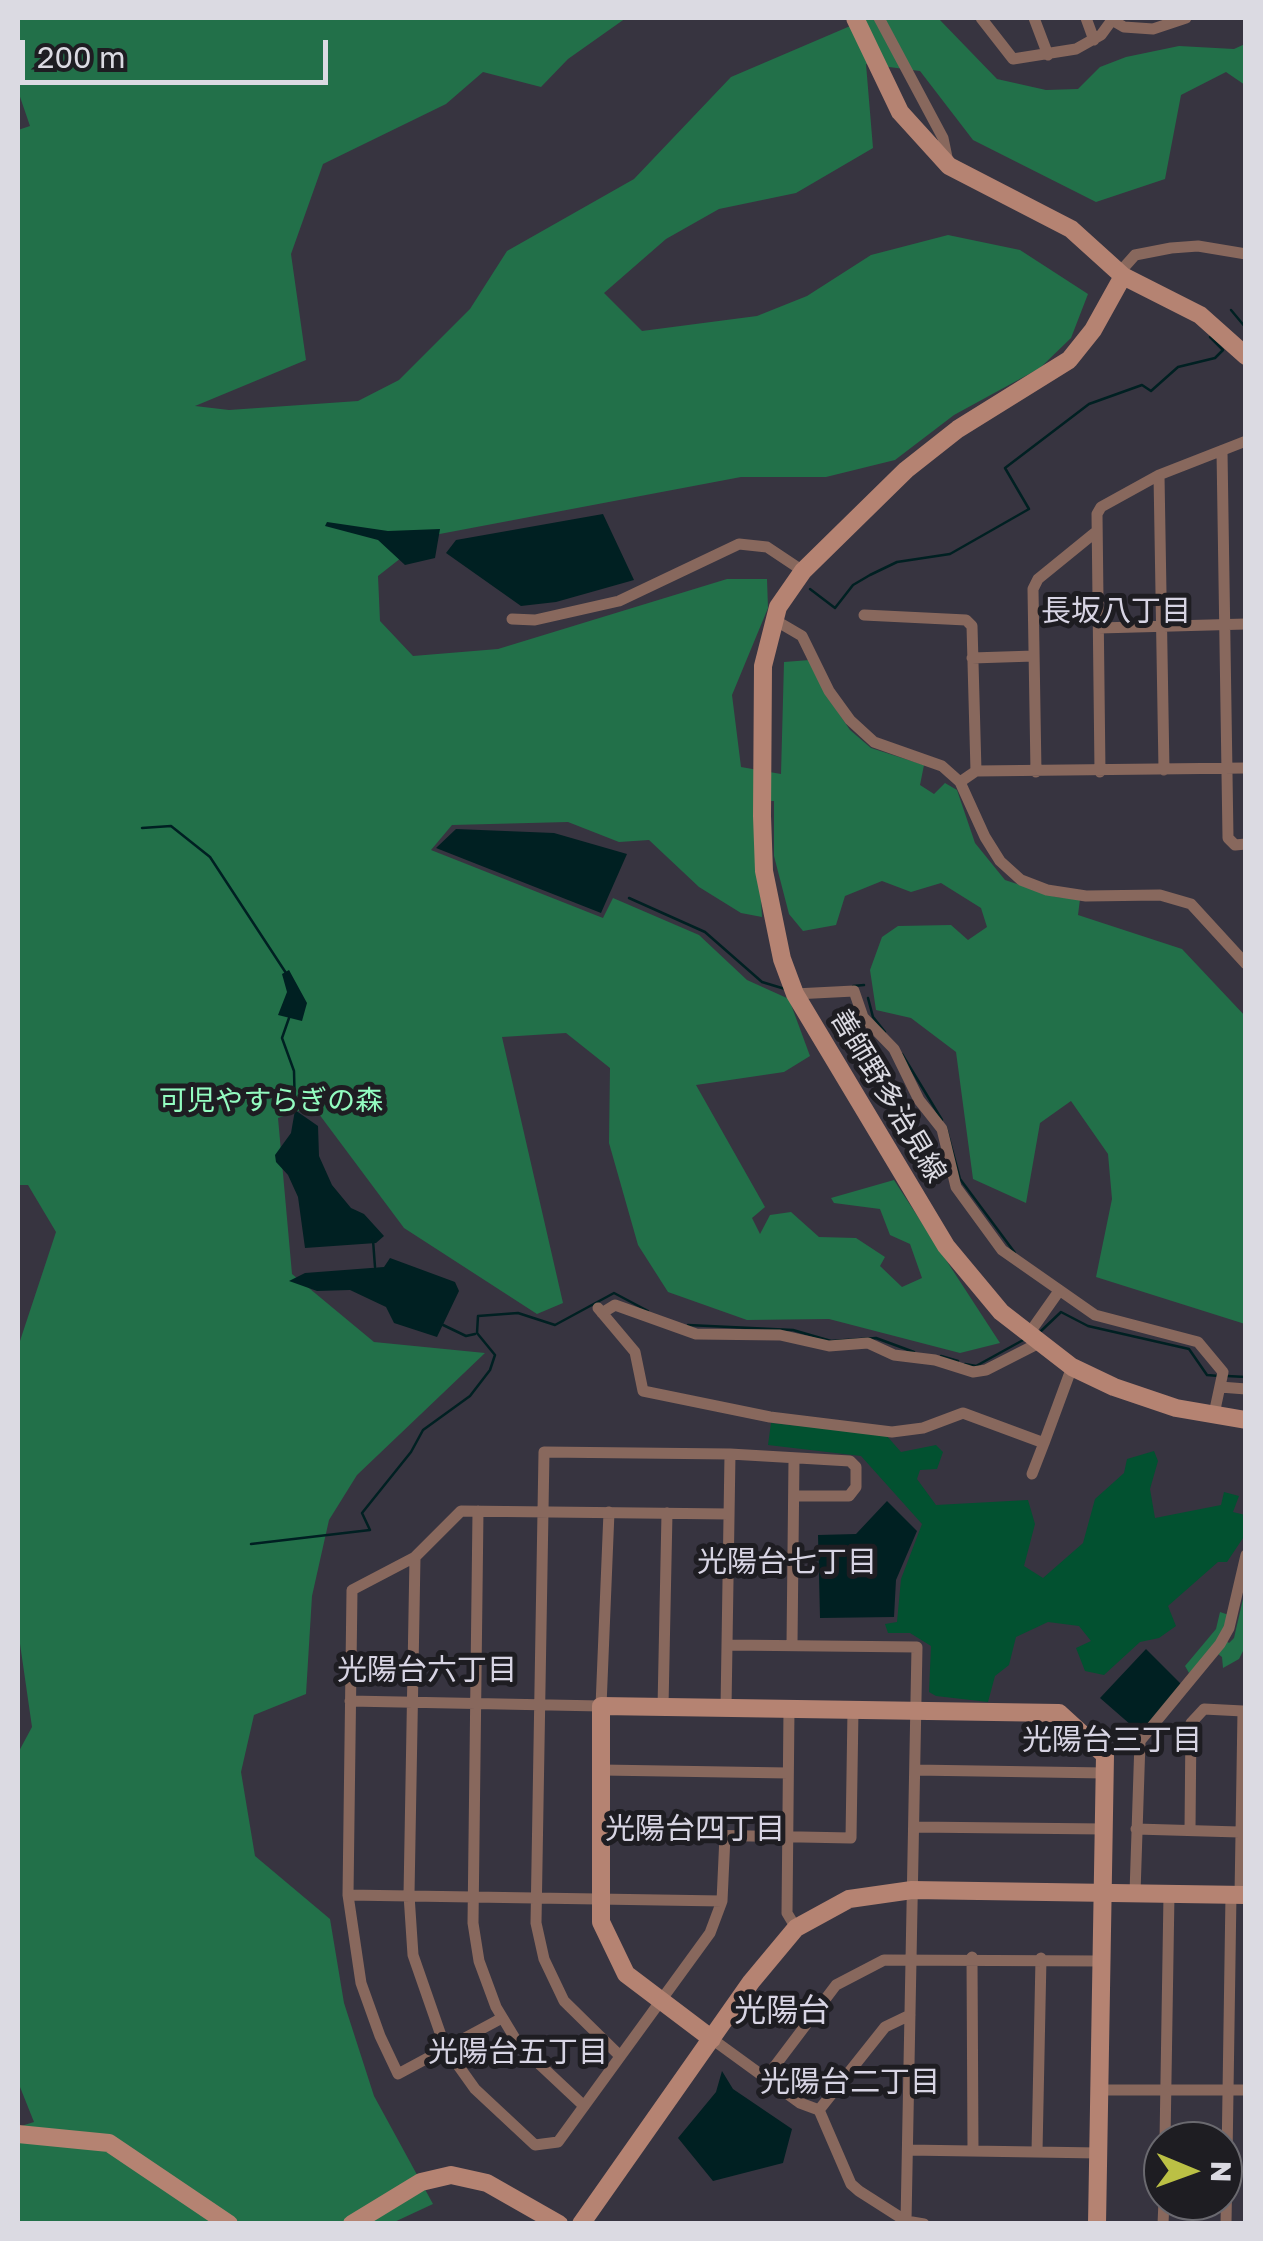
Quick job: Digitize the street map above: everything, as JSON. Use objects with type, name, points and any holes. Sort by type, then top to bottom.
[{"type":"main road","points":[[855,20],[900,112],[949,166],[1070,228],[1120,274],[1200,316],[1246,356]]},
{"type":"main road","name":"善師野多治見線","points":[[1120,274],[1094,330],[1069,360],[958,429],[906,470],[802,571],[773,619],[762,688],[764,871],[770,916],[795,994],[946,1246],[984,1294],[1072,1367],[1151,1399],[1246,1420]]},
{"type":"main road","points":[[712,2039],[626,1974],[612,1953],[598,1898],[601,1706],[1059,1713],[1104,1755],[1097,2224]]},
{"type":"main road","points":[[581,2224],[796,1928],[849,1899],[912,1890],[1239,1895]]},
{"type":"main road","points":[[18,2134],[104,2141],[140,2160],[188,2200],[229,2224]]},
{"type":"main road","points":[[352,2224],[423,2181],[451,2175],[487,2183],[559,2224]]},
{"type":"street","points":[[879,18],[943,138],[949,166]]},
{"type":"street","points":[[981,18],[1008,56],[1048,54],[1094,40],[1112,20],[1124,27],[1186,18]]},
{"type":"street","points":[[1034,18],[1048,54]]},
{"type":"street","points":[[1086,18],[1094,40]]},
{"type":"street","points":[[1120,274],[1135,254],[1171,248],[1198,246],[1246,254]]},
{"type":"street","points":[[1100,772],[1097,532],[1102,507],[1160,476],[1246,441]]},
{"type":"street","points":[[1222,451],[1230,768],[1228,838],[1234,844],[1246,844]]},
{"type":"street","points":[[1160,476],[1164,770]]},
{"type":"street","points":[[1036,772],[1033,589],[1038,579],[1097,532]]},
{"type":"street","points":[[512,619],[535,620],[619,601],[740,544],[767,548],[802,571]]},
{"type":"street","points":[[864,615],[966,620],[972,626],[976,771]]},
{"type":"street","points":[[773,619],[802,636],[829,691],[850,720],[874,742],[942,766],[960,782],[984,838],[1021,880],[1046,890],[1097,896],[1160,894],[1191,904],[1246,964]]},
{"type":"street","points":[[1098,628],[1246,624]]},
{"type":"street","points":[[972,658],[1034,656]]},
{"type":"street","points":[[960,782],[976,771],[1246,768]]},
{"type":"street","points":[[795,994],[854,990],[863,1017],[894,1049],[920,1100],[942,1129],[956,1187],[1010,1258],[1096,1315],[1198,1342],[1221,1381],[1246,1389]]},
{"type":"street","points":[[1044,1443],[963,1413],[922,1428],[892,1432],[770,1417],[644,1392],[635,1352],[600,1311],[623,1306],[696,1334],[780,1335],[829,1346],[868,1343],[894,1355],[935,1360],[974,1372],[986,1370],[1034,1335],[1053,1287]]},
{"type":"street","points":[[1032,1474],[1072,1367]]},
{"type":"street","points":[[1214,1414],[1221,1381]]},
{"type":"street","points":[[619,2055],[585,2025],[552,1978],[534,1898],[544,1452],[730,1454],[850,1460],[856,1467],[856,1487],[849,1496],[794,1496]]},
{"type":"street","points":[[726,1708],[730,1454]]},
{"type":"street","points":[[792,1644],[794,1460]]},
{"type":"street","points":[[502,2018],[398,2074],[362,1983],[348,1895],[352,1590],[414,1557],[460,1511],[729,1514]]},
{"type":"street","points":[[478,1511],[473,1896],[479,1961],[502,2018],[519,2045],[584,2106]]},
{"type":"street","points":[[350,1700],[601,1706],[610,1512]]},
{"type":"street","points":[[664,1707],[667,1513]]},
{"type":"street","points":[[1135,1893],[1140,1740],[1220,1644],[1229,1628],[1246,1554]]},
{"type":"street","points":[[414,1557],[409,1895],[417,1973],[446,2047],[475,2089],[535,2146],[558,2142],[719,1918],[725,1836]]},
{"type":"street","points":[[728,1645],[916,1647],[906,2220]]},
{"type":"street","points":[[790,1709],[787,1913],[796,1928]]},
{"type":"street","points":[[1190,1830],[1191,1724],[1204,1709],[1243,1711],[1226,2224]]},
{"type":"street","points":[[601,1833],[851,1838],[852,1710]]},
{"type":"street","points":[[602,1770],[788,1774]]},
{"type":"street","points":[[915,1770],[1105,1774]]},
{"type":"street","points":[[914,1827],[1104,1828]]},
{"type":"street","points":[[1136,1829],[1240,1832]]},
{"type":"street","points":[[1164,2121],[1168,1894]]},
{"type":"street","points":[[348,1895],[722,1901]]},
{"type":"street","points":[[972,1958],[973,2151]]},
{"type":"street","points":[[1037,2152],[1040,1958]]},
{"type":"street","points":[[765,2079],[836,1986],[884,1960],[1102,1961]]},
{"type":"street","points":[[819,2110],[885,2028],[910,2015]]},
{"type":"street","points":[[712,2039],[800,2104],[819,2110],[851,2184],[906,2220],[924,2224]]},
{"type":"street","points":[[1100,2090],[1246,2090]]},
{"type":"street","points":[[908,2150],[1098,2153]]},
{"type":"green space","name":"可児やすらぎの森","points":[[18,18],[626,18],[568,59],[541,87],[483,72],[446,104],[323,164],[291,254],[306,360],[195,406],[229,410],[358,401],[399,380],[470,309],[507,251],[634,179],[731,77],[869,18],[938,18],[997,79],[1046,90],[1078,89],[1100,67],[1126,57],[1179,46],[1234,49],[1245,44],[1245,85],[1226,72],[1181,95],[1165,179],[1096,202],[973,140],[920,71],[866,64],[873,148],[796,193],[719,209],[666,239],[604,293],[642,331],[757,316],[807,296],[871,255],[948,235],[1020,250],[1088,294],[1071,338],[1040,368],[954,415],[895,460],[826,477],[741,477],[429,536],[378,576],[380,621],[413,656],[498,649],[727,579],[767,579],[768,608],[732,695],[741,767],[781,774],[784,662],[810,660],[825,693],[850,730],[871,748],[924,765],[920,785],[934,794],[945,783],[957,790],[975,843],[1005,880],[1056,897],[1080,899],[1078,915],[1182,949],[1246,1017],[1245,1324],[1096,1277],[1112,1199],[1108,1154],[1071,1101],[1040,1123],[1026,1203],[973,1179],[956,1052],[911,1018],[876,1010],[870,970],[882,937],[898,926],[951,925],[968,940],[987,927],[981,908],[941,883],[911,892],[882,881],[845,896],[836,925],[803,931],[789,914],[774,856],[774,801],[755,801],[762,917],[741,913],[699,887],[649,840],[619,842],[568,822],[452,825],[431,850],[603,918],[613,898],[699,935],[747,980],[789,999],[810,1056],[784,1072],[696,1085],[765,1207],[752,1218],[760,1234],[770,1215],[791,1212],[819,1237],[856,1238],[885,1257],[880,1266],[902,1287],[922,1278],[910,1244],[890,1235],[880,1209],[834,1203],[831,1198],[894,1180],[1000,1343],[960,1353],[829,1319],[747,1320],[668,1292],[638,1245],[609,1143],[610,1068],[566,1033],[502,1037],[563,1303],[537,1314],[404,1228],[313,1106],[278,1118],[292,1274],[374,1342],[485,1353],[357,1475],[329,1520],[312,1596],[306,1694],[254,1715],[241,1772],[255,1856],[330,1919],[344,2003],[374,2096],[433,2204],[390,2224],[18,2223],[18,2127],[34,2122],[18,2082],[18,1753],[32,1727],[18,1630],[18,1347],[56,1232],[28,1185],[18,1185],[18,130],[30,126],[18,91]]},
{"type":"green space","points":[[771,1423],[886,1435],[901,1452],[936,1445],[943,1452],[937,1469],[920,1470],[917,1479],[936,1505],[1028,1500],[1035,1524],[1024,1566],[1043,1578],[1083,1543],[1095,1499],[1124,1473],[1127,1459],[1154,1451],[1158,1461],[1150,1489],[1155,1518],[1221,1505],[1224,1492],[1239,1496],[1233,1512],[1245,1515],[1245,1535],[1227,1562],[1218,1562],[1168,1606],[1176,1626],[1159,1638],[1140,1642],[1104,1675],[1085,1671],[1076,1648],[1091,1641],[1079,1626],[1048,1622],[1016,1637],[1009,1665],[995,1676],[988,1702],[936,1696],[929,1692],[931,1646],[910,1633],[888,1633],[885,1624],[897,1622],[901,1579],[922,1524],[861,1456],[768,1445]]},
{"type":"green space","points":[[1245,1590],[1245,1647],[1239,1659],[1223,1668],[1222,1657],[1213,1650],[1189,1673],[1185,1666],[1216,1629],[1220,1612],[1229,1615],[1222,1638],[1229,1643],[1234,1638]]},
{"type":"shaded area","points":[[603,514],[634,580],[556,602],[521,606],[446,553],[456,540]]},
{"type":"shaded area","points":[[327,522],[388,531],[440,529],[435,558],[405,565],[378,540],[325,526]]},
{"type":"shaded area","points":[[456,829],[554,833],[627,854],[601,913],[436,848]]},
{"type":"shaded area","points":[[289,970],[307,1003],[302,1021],[278,1015],[287,992],[282,974]]},
{"type":"shaded area","points":[[295,1110],[318,1126],[319,1156],[332,1185],[351,1208],[364,1214],[384,1236],[376,1243],[305,1248],[298,1197],[275,1155],[291,1133]]},
{"type":"shaded area","points":[[390,1258],[455,1282],[459,1291],[437,1337],[394,1323],[386,1307],[350,1290],[317,1291],[289,1281],[305,1273],[384,1267]]},
{"type":"shaded area","points":[[887,1501],[917,1531],[896,1580],[894,1617],[820,1618],[818,1535],[856,1534]]},
{"type":"shaded area","points":[[1146,1649],[1184,1687],[1139,1732],[1100,1698]]},
{"type":"shaded area","points":[[722,2071],[733,2089],[792,2129],[783,2163],[713,2181],[678,2138],[716,2092]]},
{"type":"waterway","points":[[1231,310],[1246,328]]},
{"type":"waterway","points":[[810,589],[835,608],[853,585],[870,575],[897,562],[950,554],[1029,509],[1005,468],[1089,404],[1142,385],[1151,391],[1178,367],[1215,358],[1223,350],[1210,337]]},
{"type":"waterway","points":[[142,828],[171,826],[210,857],[286,973]]},
{"type":"waterway","points":[[629,898],[705,932],[762,982],[785,989]]},
{"type":"waterway","points":[[853,986],[864,985]]},
{"type":"waterway","points":[[868,998],[873,1017],[885,1032]]},
{"type":"waterway","points":[[289,1018],[282,1038],[294,1071],[295,1111]]},
{"type":"waterway","points":[[902,1054],[942,1120]]},
{"type":"waterway","points":[[946,1127],[960,1179],[1015,1253]]},
{"type":"waterway","points":[[373,1240],[375,1267]]},
{"type":"waterway","points":[[251,1544],[370,1530],[362,1513],[411,1452],[423,1430],[470,1396],[490,1370],[495,1355],[477,1333],[478,1316],[518,1313],[555,1325],[614,1293],[648,1311]]},
{"type":"waterway","points":[[1041,1331],[1061,1312],[1088,1326],[1189,1349],[1207,1375],[1219,1376]]},
{"type":"waterway","points":[[441,1324],[466,1336],[475,1334]]},
{"type":"waterway","points":[[688,1325],[793,1330],[831,1341],[876,1338],[914,1352]]},
{"type":"waterway","points":[[965,1364],[976,1366],[1025,1339]]},
{"type":"waterway","points":[[941,1356],[958,1361]]},
{"type":"waterway","points":[[1227,1376],[1246,1377]]},
{"type":"district","name":"長坂八丁目","points":[[1116,611]]},
{"type":"district","name":"光陽台七丁目","points":[[787,1562]]},
{"type":"district","name":"光陽台六丁目","points":[[427,1670]]},
{"type":"district","name":"光陽台三丁目","points":[[1112,1740]]},
{"type":"district","name":"光陽台四丁目","points":[[695,1829]]},
{"type":"district","name":"光陽台","points":[[782,2011]]},
{"type":"district","name":"光陽台五丁目","points":[[518,2052]]},
{"type":"district","name":"光陽台二丁目","points":[[850,2082]]}]
